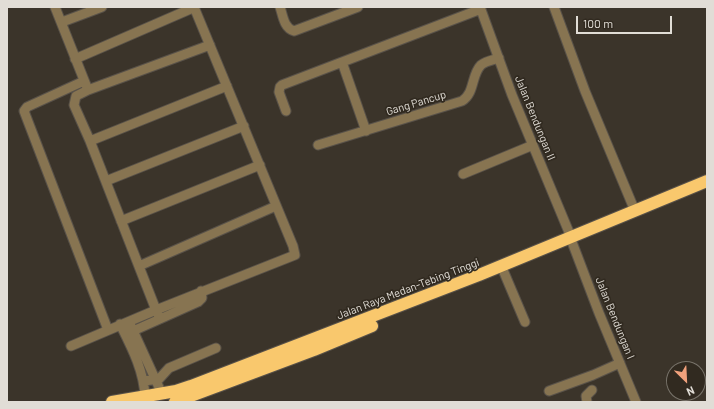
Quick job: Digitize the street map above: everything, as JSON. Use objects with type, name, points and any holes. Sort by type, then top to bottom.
[{"type":"highway","name":"Jalan Raya Medan-Tebing Tinggi","points":[[174,402],[314,350],[707,181]]},
{"type":"highway","name":"Jalan Raya Medan-Tebing Tinggi","points":[[112,402],[162,394],[191,386],[572,240],[707,186]]},
{"type":"street","points":[[55,7],[88,90]]},
{"type":"street","points":[[62,22],[102,7]]},
{"type":"street","points":[[71,346],[201,291],[295,255],[293,246],[194,7],[75,59]]},
{"type":"street","points":[[280,7],[289,29],[297,31],[358,7]]},
{"type":"street","points":[[554,7],[585,91],[635,211]]},
{"type":"street","points":[[286,111],[279,92],[280,87],[480,8]]},
{"type":"street","name":"Jalan Bendungan II","points":[[480,8],[533,145],[572,240]]},
{"type":"street","points":[[160,319],[106,180],[74,105],[76,96],[88,90],[210,45]]},
{"type":"street","name":"Gang Pancup","points":[[318,145],[462,101],[468,96],[473,80],[481,66],[499,58]]},
{"type":"street","points":[[342,62],[366,130]]},
{"type":"street","points":[[84,81],[27,107],[24,111],[108,330]]},
{"type":"street","points":[[90,141],[227,86]]},
{"type":"street","points":[[106,180],[244,126]]},
{"type":"street","points":[[463,174],[533,145]]},
{"type":"street","points":[[122,221],[260,165]]},
{"type":"street","points":[[139,266],[276,206]]},
{"type":"street","name":"Jalan Bendungan I","points":[[572,240],[636,402]]},
{"type":"street","points":[[503,270],[525,322]]},
{"type":"street","points":[[133,331],[198,302],[202,298],[201,291]]},
{"type":"street","points":[[129,321],[162,394]]},
{"type":"street","points":[[120,324],[134,353],[144,381],[145,397]]},
{"type":"street","points":[[144,381],[155,380],[162,377],[169,368],[216,348]]},
{"type":"street","points":[[550,391],[620,363]]},
{"type":"street","points":[[587,402],[586,396],[592,390]]}]
